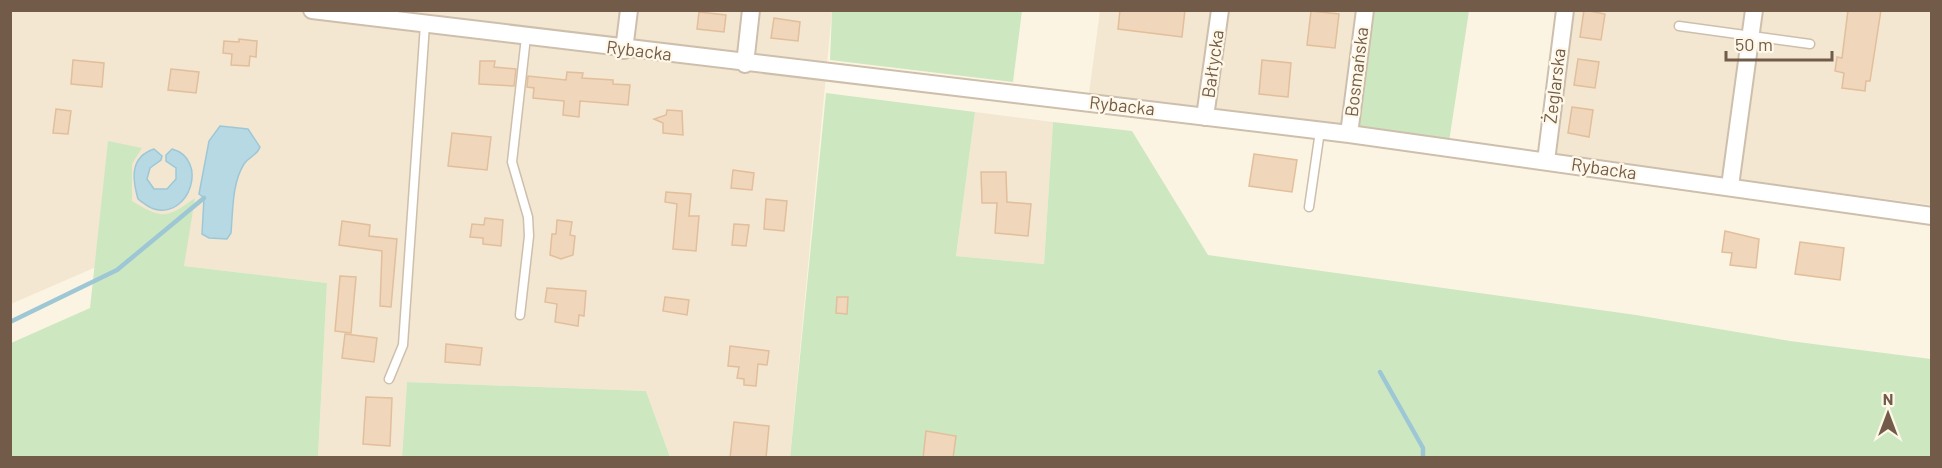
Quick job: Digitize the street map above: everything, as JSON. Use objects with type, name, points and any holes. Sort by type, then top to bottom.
[{"type":"street","name":"Rybacka","points":[[312,10],[624,50],[1349,134],[1932,216]]},
{"type":"street","points":[[624,50],[629,10]]},
{"type":"street","points":[[744,64],[751,10]]},
{"type":"street","name":"Bałtycka","points":[[1205,117],[1220,10]]},
{"type":"street","name":"Bosmańska","points":[[1349,134],[1365,10]]},
{"type":"street","name":"Żeglarska","points":[[1546,161],[1565,10]]},
{"type":"street","points":[[1730,186],[1754,10]]},
{"type":"lane","points":[[388,379],[403,345],[425,24]]},
{"type":"lane","points":[[1679,26],[1810,44]]},
{"type":"lane","points":[[520,315],[529,236],[528,217],[512,162],[526,37]]},
{"type":"lane","points":[[1308,207],[1320,131]]},
{"type":"shaded area","points":[[11,11],[832,11],[790,457],[670,457],[646,391],[407,382],[402,457],[318,457],[327,283],[184,266],[126,254],[11,304]]},
{"type":"shaded area","points":[[1100,11],[1374,11],[1358,131],[1089,93]]},
{"type":"shaded area","points":[[1571,11],[1931,11],[1931,205],[1553,155]]},
{"type":"shaded area","points":[[975,112],[1053,122],[1044,264],[956,256]]},
{"type":"green space","points":[[832,11],[1022,11],[1013,82],[830,60]]},
{"type":"green space","points":[[1374,11],[1469,11],[1449,142],[1358,131]]},
{"type":"green space","points":[[826,93],[975,112],[956,256],[1044,264],[1053,122],[1132,131],[1208,255],[1636,315],[1790,341],[1931,359],[1931,457],[790,458]]},
{"type":"green space","points":[[108,141],[142,148],[132,164],[132,201],[150,211],[164,214],[177,210],[195,198],[184,266],[327,283],[318,457],[11,457],[11,343],[90,308]]},
{"type":"green space","points":[[407,382],[646,391],[670,457],[402,457]]},
{"type":"water","points":[[220,126],[248,129],[260,147],[240,171],[234,197],[231,233],[227,239],[209,238],[202,234],[204,198],[199,194],[209,141]]},
{"type":"water","points":[[154,149],[162,156],[161,160],[150,168],[147,179],[154,189],[167,189],[176,179],[176,168],[166,161],[166,155],[172,149],[183,155],[190,164],[192,175],[185,197],[177,205],[167,210],[147,206],[138,199],[136,191],[134,176],[137,163],[141,157]]},
{"type":"building","points":[[1120,10],[1185,10],[1182,37],[1118,29]]},
{"type":"building","points":[[1584,10],[1605,14],[1601,40],[1580,37]]},
{"type":"building","points":[[1848,10],[1881,10],[1870,81],[1866,81],[1865,91],[1842,88],[1844,73],[1835,71],[1837,57],[1842,58]]},
{"type":"building","points":[[1311,11],[1339,14],[1335,48],[1307,45]]},
{"type":"building","points":[[699,12],[726,15],[724,32],[697,29]]},
{"type":"building","points":[[774,18],[800,22],[798,41],[771,38]]},
{"type":"building","points":[[239,39],[257,41],[256,57],[250,56],[249,66],[231,65],[232,54],[223,53],[224,41],[239,42]]},
{"type":"building","points":[[1578,59],[1599,62],[1595,88],[1574,85]]},
{"type":"building","points":[[73,60],[104,63],[102,87],[71,84]]},
{"type":"building","points":[[1262,60],[1291,63],[1288,97],[1259,94]]},
{"type":"building","points":[[480,61],[495,61],[494,67],[516,69],[514,86],[479,84]]},
{"type":"building","points":[[171,69],[199,72],[196,93],[168,90]]},
{"type":"building","points":[[567,72],[583,73],[582,78],[613,80],[613,84],[630,85],[628,105],[580,101],[579,117],[563,115],[564,101],[533,98],[534,88],[527,87],[528,76],[566,80]]},
{"type":"building","points":[[1572,107],[1593,110],[1589,137],[1568,133]]},
{"type":"building","points":[[56,109],[71,111],[68,134],[53,133]]},
{"type":"building","points":[[667,110],[682,111],[683,135],[663,133],[663,123],[654,119],[666,115]]},
{"type":"building","points":[[452,133],[491,137],[487,170],[448,166]]},
{"type":"building","points":[[1254,154],[1297,160],[1292,192],[1249,186]]},
{"type":"building","points":[[733,170],[754,173],[752,190],[731,188]]},
{"type":"building","points":[[981,172],[1006,172],[1007,202],[1031,204],[1028,236],[995,233],[997,203],[982,203]]},
{"type":"building","points":[[666,192],[691,194],[689,216],[699,216],[696,251],[673,249],[677,204],[665,202]]},
{"type":"building","points":[[766,199],[787,201],[784,231],[764,229]]},
{"type":"building","points":[[485,218],[503,220],[501,246],[483,244],[483,238],[470,237],[472,224],[484,225]]},
{"type":"building","points":[[557,220],[572,222],[570,235],[575,236],[573,255],[561,259],[550,255],[552,234],[556,234]]},
{"type":"building","points":[[342,221],[370,225],[369,236],[397,239],[391,307],[380,306],[382,251],[339,245]]},
{"type":"building","points":[[734,224],[749,225],[746,246],[732,245]]},
{"type":"building","points":[[1725,231],[1759,239],[1756,268],[1730,265],[1732,253],[1722,252]]},
{"type":"building","points":[[1800,242],[1844,248],[1840,280],[1795,274]]},
{"type":"building","points":[[340,276],[356,277],[351,333],[335,331]]},
{"type":"building","points":[[547,288],[586,291],[584,316],[579,315],[578,326],[555,322],[557,304],[545,302]]},
{"type":"building","points":[[665,297],[689,300],[687,315],[663,311]]},
{"type":"building","points":[[837,297],[848,297],[847,314],[836,313]]},
{"type":"building","points":[[345,334],[377,338],[374,362],[342,358]]},
{"type":"building","points":[[446,344],[482,348],[480,365],[445,362]]},
{"type":"building","points":[[730,346],[769,351],[767,365],[758,364],[756,386],[744,385],[744,379],[737,378],[739,367],[728,366]]},
{"type":"building","points":[[366,397],[392,398],[390,446],[363,444]]},
{"type":"building","points":[[734,422],[769,426],[766,458],[730,458]]},
{"type":"building","points":[[926,431],[956,436],[953,458],[923,458]]},
{"type":"waterway","points":[[10,322],[117,270],[204,198]]},
{"type":"waterway","points":[[1380,372],[1423,448],[1423,458]]}]
